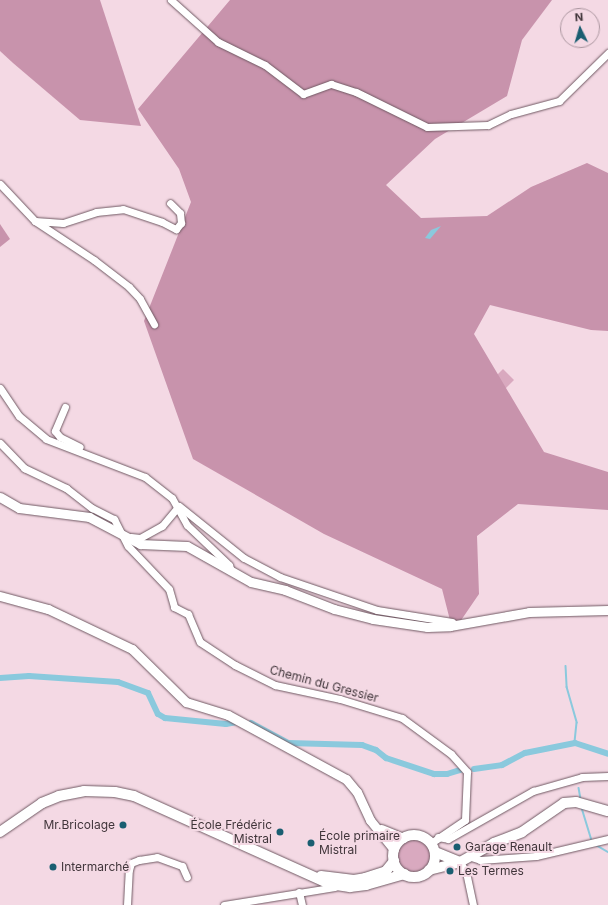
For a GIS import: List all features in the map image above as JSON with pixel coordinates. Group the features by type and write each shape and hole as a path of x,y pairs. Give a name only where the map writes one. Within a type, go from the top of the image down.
{"main road":[{"path":"0,497 19,508 89,517 140,544 187,546 207,555 232,573 251,582 285,590 354,615 427,627 464,623 529,612 608,610"},
{"path":"0,596 48,609 132,649 186,702 235,718 346,779 357,792 374,825 394,850"},
{"path":"0,832 42,802 58,796 84,791 115,792 134,796 304,872 326,886 404,874 419,876 429,870 460,862 494,843 530,828 564,802 576,802 608,811"},
{"path":"374,825 403,838 421,836 460,862"},
{"path":"403,838 394,850 394,861 404,874"},
{"path":"429,870 433,865 435,844"},
{"path":"304,872 352,883 380,875 394,861"}],"street":[{"path":"171,0 218,42 266,65 303,94 330,84 356,92 427,127 488,125 511,114 559,101 608,54"},
{"path":"0,184 35,221 94,260 129,287 140,299 154,324"},
{"path":"35,221 63,223 96,212 123,209 162,222 176,230 181,223 180,213 170,203"},
{"path":"0,388 19,416 46,439 145,477 178,506 244,558 280,577 377,610 433,621 464,623"},
{"path":"65,408 55,431 60,437 79,446 85,453"},
{"name":"Chemin du Gressier","path":"0,443 24,468 66,488 92,508 114,519 128,546 169,589 174,607 188,614 200,642 235,665 275,685 340,699 402,718 451,754 467,772 467,811 465,820 435,844"},
{"path":"123,535 140,538 157,529 178,506"},
{"path":"178,506 187,525 229,565 232,573"},
{"path":"435,844 448,839 533,791 582,777 608,776"},
{"path":"471,857 480,860 536,856 608,839"},
{"path":"127,905 131,864 157,856 182,866 186,877"},
{"path":"460,862 466,872 473,905"},
{"path":"228,904 326,886"},
{"path":"299,892 302,905"}],"shaded area":[{"path":"0,0 100,0 141,126 80,120 13,63 0,51"},
{"path":"230,0 552,0 522,40 507,96 435,139 386,185 421,218 487,216 531,187 587,163 608,173 608,331 591,330 490,305 474,334 544,452 608,472 608,510 518,504 477,536 479,594 453,632 442,589 324,534 193,459 144,321 191,202 179,169 138,109"},
{"path":"0,224 10,239 0,247"},
{"path":"503,369 514,380 493,401 482,390"},
{"path":"414,840 420,841 427,847 430,856 429,862 423,869 414,872 408,871 401,865 398,856 399,850 405,843"}],"water":[{"path":"441,226 430,239 425,238 431,230"}],"waterway":[{"path":"566,666 567,687 577,723 575,743"},
{"path":"0,678 29,676 118,682 148,693 158,714 165,718 226,724 237,722"},
{"path":"251,723 288,743 362,745 376,750 386,758 434,774 447,774 460,770"},
{"path":"474,769 502,765 525,753 575,743 608,754"},
{"path":"579,788 581,799"},
{"path":"582,808 592,841"},
{"path":"596,845 608,852"}],"place":[{"name":"Mr.Bricolage","path":"123,825"},
{"name":"École Frédéric Mistral","path":"280,832"},
{"name":"École primaire Mistral","path":"311,843"},
{"name":"Garage Renault","path":"457,847"},
{"name":"Intermarché","path":"53,867"},
{"name":"Les Termes","path":"450,871"}]}
